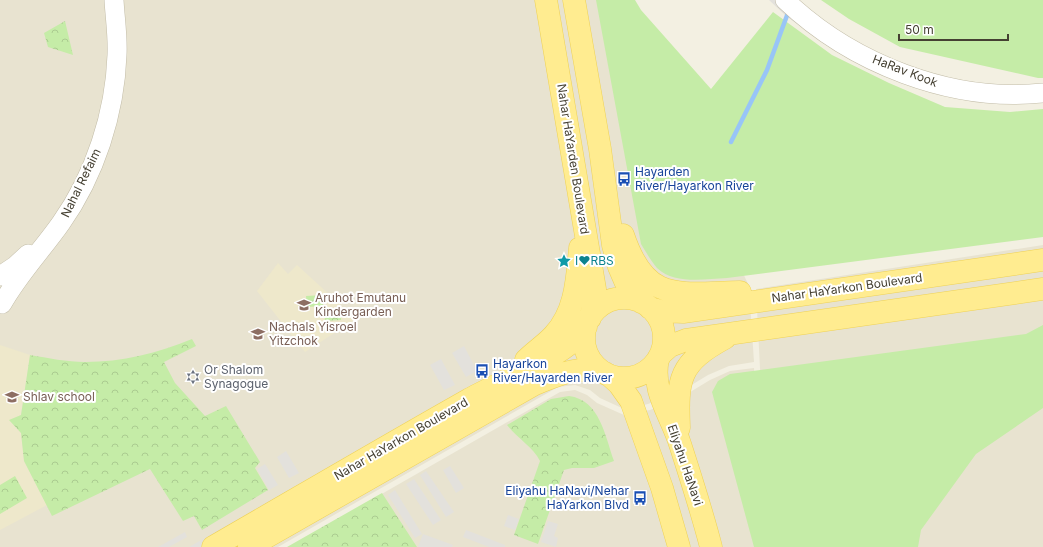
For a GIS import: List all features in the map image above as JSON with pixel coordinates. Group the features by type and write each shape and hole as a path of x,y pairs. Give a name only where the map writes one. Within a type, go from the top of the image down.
{"main road":[{"name":"Nahar HaYarden Boulevard","path":"546,0 595,289 594,305 588,323"},
{"path":"574,0 605,184 613,245 619,267 625,281 659,318 663,329 664,342 659,356"},
{"path":"605,184 629,253 645,278 658,288 678,293 827,290"},
{"path":"498,384 553,335 568,315 573,301 576,283 582,219"},
{"name":"Nahar HaYarkon Boulevard","path":"646,305 662,311 683,312 1043,260"},
{"path":"607,374 626,378 638,375 649,369 659,356 670,346 686,340 1043,289"},
{"path":"646,305 628,298 610,301 600,306 588,323 585,340 587,352 593,363 619,384 631,401 662,488 679,547"},
{"name":"Nahar HaYarkon Boulevard","path":"213,547 498,384 562,350 580,336 588,323"},
{"path":"680,442 677,401 684,374 692,362 711,346 743,331"},
{"name":"Eliyahu HaNavi","path":"659,356 656,370 658,391 663,406 680,442 711,547"},
{"name":"Nahar HaYarkon Boulevard","path":"249,547 535,384 557,375 583,369 607,374"}],"street":[{"name":"Nahal Refaim","path":"1,307 28,265 61,223 76,198 99,148 110,110 117,55 114,0"},
{"name":"HaRav Kook","path":"785,0 818,27 845,45 890,68 937,84 984,93 1043,93"},
{"name":"Nahal Refaim","path":"0,276 15,266 61,223"}],"shaded area":[{"path":"0,0 609,0 682,143 749,286 754,362 729,366 708,375 680,392 648,404 624,409 600,398 590,390 575,385 558,387 278,547 0,547"},
{"path":"769,0 775,0 789,13 832,44 829,47 786,16"},
{"path":"1043,245 1043,547 802,547 763,428 756,289"},
{"name":"Aruhot Emutanu Kindergarden","path":"278,263 288,274 297,265 356,319 305,352 257,291"},
{"path":"0,345 30,355 21,415 10,420 21,433 24,461 47,505 0,530"},
{"path":"464,346 477,371 466,377 452,353"},
{"path":"441,359 455,385 444,390 430,365"},
{"path":"754,368 758,430 795,547 289,547 560,392 575,390 587,395 597,403 624,415 650,410 682,397 710,380 730,371"},
{"path":"286,451 299,473 289,478 277,457"},
{"path":"265,464 278,485 269,490 257,469"},
{"path":"450,466 464,488 456,493 443,470"},
{"path":"426,471 454,512 446,517 420,475"},
{"path":"414,479 441,520 433,525 406,484"},
{"path":"395,490 422,534 415,538 388,495"},
{"path":"280,495 283,499 200,547 189,547"},
{"path":"508,515 519,519 515,530 504,526"},
{"path":"548,521 558,524 554,536 558,538 556,547 541,542"},
{"path":"466,530 505,545 505,547 489,547 463,537"},
{"path":"185,532 187,537 169,547 158,547"},
{"path":"423,534 453,545 452,547 418,547"}],"green space":[{"path":"596,0 635,0 641,10 711,89 773,12 832,55 889,83 945,107 1010,112 1043,109 1043,237 727,278 690,280 672,277 664,273 657,268 641,244"},
{"path":"821,0 1043,0 1043,78 900,47 849,19"},
{"path":"65,21 73,55 48,47 44,33"},
{"path":"323,295 323,306 307,307 306,296"},
{"path":"341,308 341,320 325,321 324,309"},
{"path":"1043,325 1043,408 976,454 921,530 918,547 754,547 712,392 718,381 730,374 1026,334"},
{"path":"192,339 196,346 164,362 175,383 205,416 226,406 260,462 255,468 268,490 202,530 194,516 183,521 150,469 52,516 24,461 21,433 9,420 21,415 30,355 58,360 99,362 140,356"},
{"path":"569,396 588,404 594,412 600,421 614,461 594,468 572,468 564,470 538,544 514,535 540,461 533,451 507,425 551,399"},
{"path":"15,476 27,498 0,514 0,485"},
{"path":"382,493 417,547 287,547"}],"waterway":[{"path":"731,142 767,70 789,10"}],"place":[{"name":"Hayarden River/Hayarkon River","path":"624,179"},
{"name":"I❤RBS","path":"564,261"},
{"name":"Aruhot Emutanu Kindergarden","path":"304,305"},
{"name":"Nachals Yisroel Yitzchok","path":"258,334"},
{"name":"Hayarkon River/Hayarden River","path":"482,371"},
{"name":"Or Shalom Synagogue","path":"193,377"},
{"name":"Shlav school","path":"12,397"},
{"name":"Eliyahu HaNavi/Nehar HaYarkon Blvd","path":"640,498"}]}
